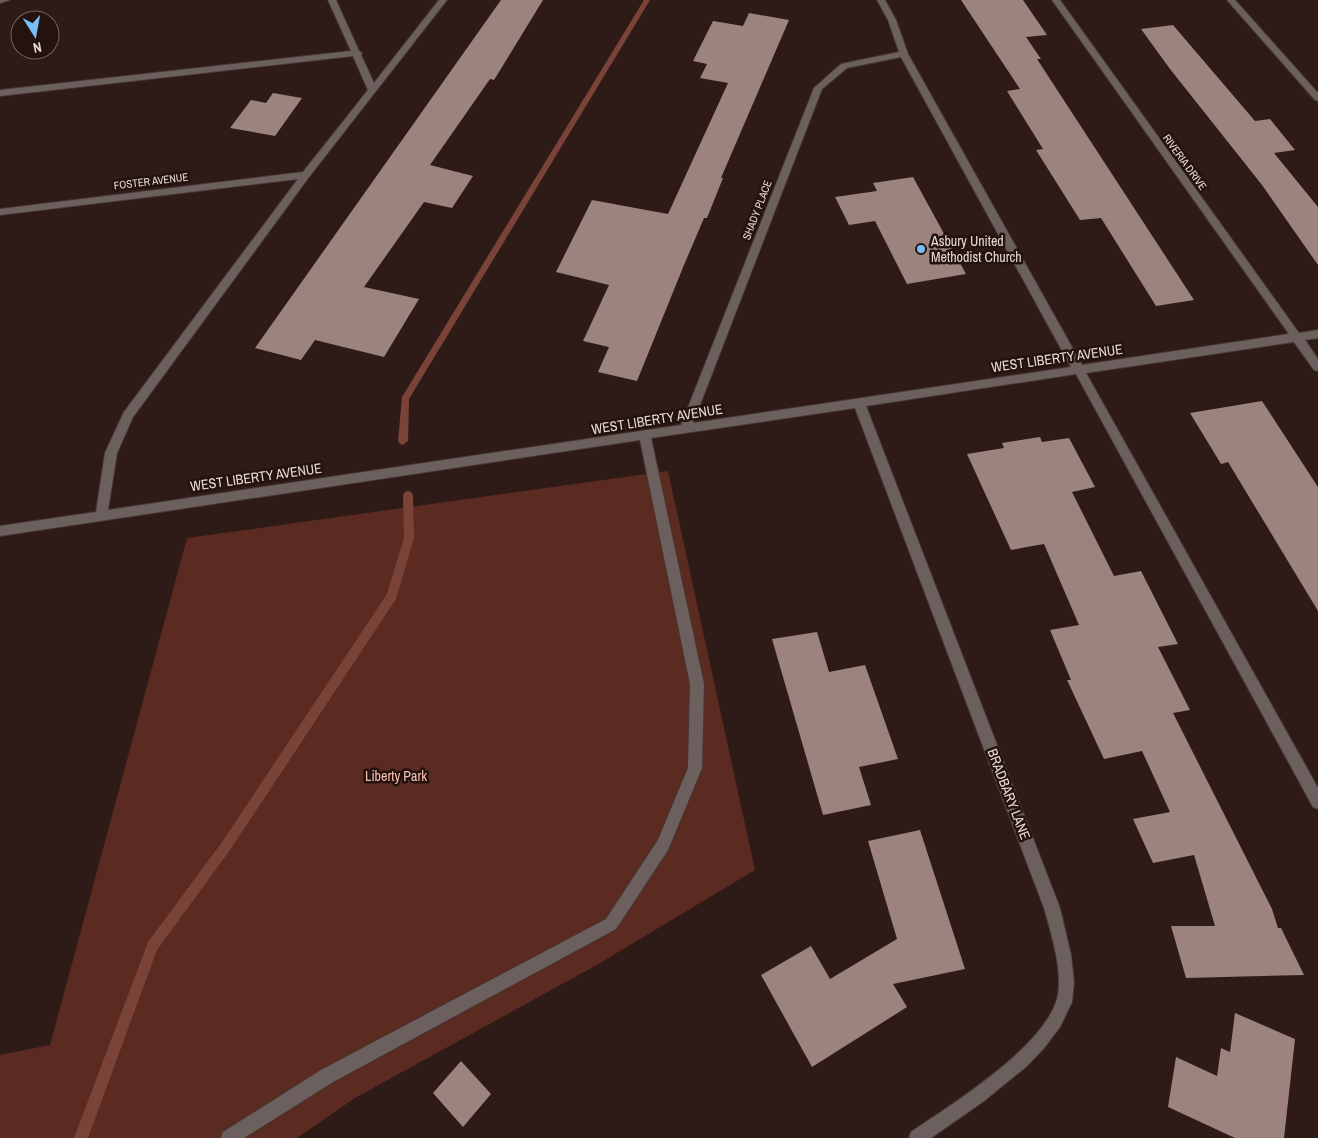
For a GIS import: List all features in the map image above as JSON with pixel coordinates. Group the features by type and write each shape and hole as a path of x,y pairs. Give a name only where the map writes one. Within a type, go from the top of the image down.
{"street":[{"path":"0,1 6,0"},
{"path":"332,0 358,53 373,92"},
{"path":"101,515 111,453 128,415 306,175 373,92 443,0"},
{"path":"882,0 892,20 904,54 1318,802"},
{"name":"RIVERIA DRIVE","path":"1056,0 1296,337"},
{"path":"1232,0 1318,98"},
{"path":"0,93 358,53"},
{"name":"SHADY PLACE","path":"685,430 818,88 844,66 904,54"},
{"name":"FOSTER AVENUE","path":"0,212 306,175"},
{"name":"WEST LIBERTY AVENUE","path":"0,531 1318,334"},
{"path":"1296,337 1318,368"},
{"name":"BRADBARY LANE","path":"859,402 1052,908 1065,964 1065,1001 1044,1038 1004,1074 917,1138"},
{"path":"229,1138 327,1076 611,924 663,845 695,768 697,684 644,436"}],"green space":[{"name":"Liberty Park","path":"668,471 755,870 595,966 355,1098 297,1138 0,1138 0,1055 50,1045 187,538"}],"building":[{"path":"501,0 543,0 494,80 490,79 430,165 473,176 452,208 424,202 364,287 419,299 384,357 315,340 301,360 255,348"},
{"path":"961,0 1023,0 1047,35 1026,37 1041,59 1037,59 1194,300 1156,306 1101,218 1080,220 1036,150 1043,149 1007,91 1020,89"},
{"path":"749,13 789,20 721,178 723,178 707,218 704,218 637,381 598,372 609,347 583,341 609,285 556,272 592,200 668,214 728,83 700,78 707,64 693,61 713,21 743,26"},
{"path":"1173,25 1255,121 1270,119 1295,150 1274,153 1318,207 1318,265 1262,185 1170,69 1141,29"},
{"path":"273,93 302,98 275,136 230,128 251,100 266,103"},
{"name":"Asbury United Methodist Church","path":"913,177 966,274 907,284 875,221 849,225 835,197 877,191 873,183"},
{"path":"1262,401 1318,487 1318,611 1228,462 1221,464 1190,413"},
{"path":"1040,437 1042,442 1069,438 1095,487 1072,492 1114,576 1141,571 1178,644 1158,647 1190,710 1173,713 1272,909 1278,928 1281,928 1304,975 1186,978 1171,926 1215,926 1194,855 1153,863 1133,819 1170,812 1142,751 1104,759 1067,680 1071,680 1050,630 1079,625 1044,544 1011,550 967,454 1004,448 1002,443"},
{"path":"817,632 829,672 865,665 898,759 859,767 871,805 823,815 772,639"},
{"path":"920,830 965,969 893,984 907,1007 812,1067 761,975 811,946 830,979 897,939 868,841"},
{"path":"1235,1013 1295,1039 1284,1138 1235,1138 1168,1107 1176,1057 1217,1076 1221,1048 1230,1052"},
{"path":"461,1061 491,1094 463,1127 433,1093"}],"waterway":[{"path":"403,441 405,399 647,0"},
{"path":"81,1138 152,946 226,846 392,596 409,538 408,495"}],"place":[{"name":"Asbury United Methodist Church","path":"921,249"}]}
